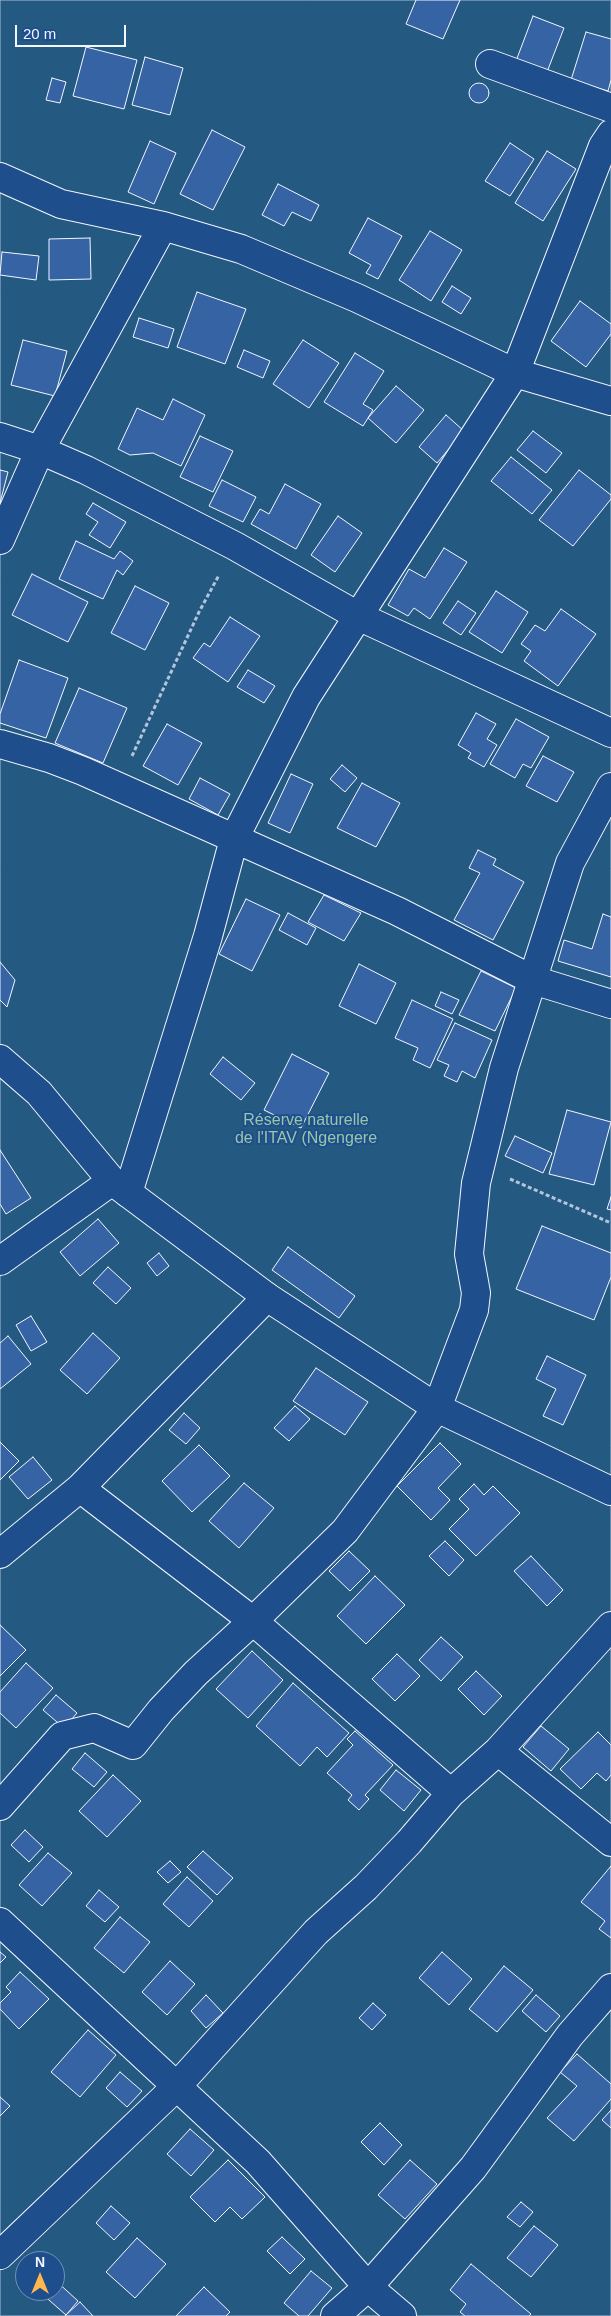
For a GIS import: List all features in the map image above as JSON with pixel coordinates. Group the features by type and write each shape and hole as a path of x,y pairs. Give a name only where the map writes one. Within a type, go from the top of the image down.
{"street":[{"path":"490,64 611,108"},
{"path":"0,1261 120,1187 208,936 234,839 306,697 515,373 603,146 611,134"},
{"path":"0,177 61,204 163,226 241,249 357,298 515,373 611,401"},
{"path":"0,540 40,450 163,226"},
{"path":"0,437 40,450 86,470 234,546 358,616 611,732"},
{"path":"0,744 49,758 117,786 398,911 533,980 611,1004"},
{"path":"0,1806 62,1736 94,1728 133,1745 161,1710 196,1673 253,1621 345,1531 436,1408 474,1310 476,1293 469,1254 476,1184 504,1068 570,863 611,787"},
{"path":"0,1059 39,1093 120,1187 267,1297 436,1408 611,1490"},
{"path":"0,1554 80,1488 267,1297"},
{"path":"80,1488 253,1621 451,1794"},
{"path":"0,2255 178,2086 316,1932 366,1887 451,1794 498,1751 611,1626"},
{"path":"498,1751 611,1842"},
{"path":"0,1922 258,2162 368,2287 402,2316"},
{"path":"335,2316 368,2287 473,2168 570,2035 611,1988"}],"path":[{"path":"117,786 198,612 234,546"},
{"path":"480,1166 611,1223"}],"green space":[{"name":"Réserve naturelle de l'ITAV (Ngengere","path":"0,0 611,0 611,2316 0,2316"}],"building":[{"path":"416,0 460,0 443,39 406,24"},
{"path":"533,16 564,28 547,72 516,61"},
{"path":"586,32 611,39 611,80 608,91 571,80"},
{"path":"86,47 137,60 124,109 73,96"},
{"path":"145,57 183,68 170,115 132,105"},
{"path":"52,78 66,82 60,103 46,100"},
{"path":"479,83 486,86 489,93 486,100 479,103 472,100 469,93 472,86"},
{"path":"212,130 245,147 213,210 180,194"},
{"path":"150,141 176,153 154,204 128,192"},
{"path":"510,143 534,159 510,196 485,181"},
{"path":"547,151 576,169 543,221 515,203"},
{"path":"278,184 319,205 311,221 292,212 284,226 262,215"},
{"path":"368,218 402,236 378,279 366,273 371,265 349,253"},
{"path":"430,231 462,250 431,301 399,280"},
{"path":"90,238 91,279 49,280 49,239"},
{"path":"2,252 39,256 36,280 0,275"},
{"path":"452,286 471,298 461,314 442,302"},
{"path":"197,292 246,309 225,364 177,347"},
{"path":"580,301 611,324 611,334 586,367 551,341"},
{"path":"139,318 174,329 168,348 133,337"},
{"path":"23,340 67,351 55,396 11,385"},
{"path":"303,340 339,363 309,408 273,384"},
{"path":"244,350 270,361 263,378 237,367"},
{"path":"355,353 384,371 363,404 373,410 363,426 324,402"},
{"path":"396,386 424,410 396,443 368,418"},
{"path":"173,399 205,415 181,466 153,453 130,455 118,449 137,408 163,420"},
{"path":"446,415 464,431 437,463 419,447"},
{"path":"533,431 562,453 546,473 517,450"},
{"path":"200,436 233,451 213,492 180,477"},
{"path":"511,457 552,490 532,514 491,481"},
{"path":"0,470 8,472 0,503"},
{"path":"579,470 611,495 611,499 573,546 539,520"},
{"path":"222,480 256,497 243,522 209,506"},
{"path":"285,484 321,504 296,549 251,524 260,509 269,514"},
{"path":"93,503 126,522 110,548 89,535 98,522 86,514"},
{"path":"338,516 362,533 335,572 311,555"},
{"path":"76,541 114,559 120,551 133,561 123,575 117,570 103,599 59,579"},
{"path":"444,548 467,562 430,619 414,608 408,616 388,605 409,569 425,578"},
{"path":"32,574 88,602 68,642 12,615"},
{"path":"135,586 169,603 145,650 111,633"},
{"path":"496,591 528,612 502,653 469,632"},
{"path":"458,601 476,613 461,635 443,623"},
{"path":"561,609 596,634 558,686 524,661 531,651 521,644 535,625 545,631"},
{"path":"230,617 260,636 228,682 193,658 204,643 210,647"},
{"path":"19,660 68,678 46,738 0,723 0,714"},
{"path":"248,670 275,686 264,703 237,687"},
{"path":"79,688 127,708 103,763 55,743"},
{"path":"476,713 496,724 487,739 497,745 484,767 468,758 471,753 458,745"},
{"path":"516,719 549,737 531,768 523,764 515,778 490,764"},
{"path":"167,724 202,743 178,785 143,766"},
{"path":"543,756 574,772 557,802 526,786"},
{"path":"342,765 357,778 345,792 330,779"},
{"path":"291,774 313,784 290,833 268,823"},
{"path":"200,778 230,794 218,815 189,799"},
{"path":"362,783 400,803 376,847 337,828"},
{"path":"478,850 496,859 493,865 524,882 493,940 454,920 480,873 469,868"},
{"path":"324,895 361,913 344,941 308,922"},
{"path":"246,899 280,915 252,971 219,954"},
{"path":"288,913 316,928 307,945 279,930"},
{"path":"603,914 611,917 611,977 558,961 564,940 592,949"},
{"path":"0,962 15,980 7,1007 0,1000"},
{"path":"359,964 396,983 376,1024 339,1006"},
{"path":"481,971 516,988 495,1031 459,1015"},
{"path":"441,992 459,1000 452,1014 435,1006"},
{"path":"412,1000 453,1019 430,1068 413,1060 418,1048 395,1038"},
{"path":"455,1023 492,1040 475,1078 462,1071 457,1082 444,1076 449,1065 437,1060"},
{"path":"292,1054 329,1073 301,1128 264,1110"},
{"path":"223,1057 255,1083 241,1100 210,1074"},
{"path":"567,1110 611,1122 594,1185 549,1174"},
{"path":"515,1136 552,1153 543,1173 505,1156"},
{"path":"0,1150 31,1198 6,1214 0,1204"},
{"path":"611,1197 611,1210 607,1209"},
{"path":"98,1219 119,1243 80,1276 60,1252"},
{"path":"542,1226 611,1253 611,1277 594,1320 516,1289"},
{"path":"288,1247 355,1296 339,1318 272,1270"},
{"path":"159,1253 169,1266 157,1276 147,1263"},
{"path":"108,1267 131,1288 116,1304 93,1283"},
{"path":"31,1316 47,1342 31,1351 16,1325"},
{"path":"93,1333 120,1358 87,1394 60,1370"},
{"path":"8,1336 31,1364 0,1389 0,1343"},
{"path":"547,1356 586,1375 563,1425 543,1416 556,1389 536,1379"},
{"path":"316,1368 368,1402 345,1435 293,1401"},
{"path":"295,1406 310,1419 289,1441 274,1428"},
{"path":"184,1413 200,1428 186,1444 169,1430"},
{"path":"0,1442 19,1461 0,1480"},
{"path":"440,1443 461,1464 438,1488 450,1500 431,1520 397,1486"},
{"path":"199,1445 230,1476 192,1512 162,1481"},
{"path":"33,1457 52,1480 28,1499 9,1477"},
{"path":"244,1483 274,1508 239,1548 209,1521"},
{"path":"474,1484 484,1495 493,1486 520,1513 476,1556 449,1529 469,1509 459,1499"},
{"path":"445,1541 464,1560 449,1576 429,1556"},
{"path":"349,1551 370,1571 350,1591 329,1571"},
{"path":"531,1556 563,1590 547,1606 514,1571"},
{"path":"375,1576 405,1605 366,1644 337,1616"},
{"path":"0,1625 26,1650 0,1676"},
{"path":"441,1637 463,1657 441,1681 419,1660"},
{"path":"252,1651 283,1680 248,1718 216,1689"},
{"path":"397,1654 420,1676 395,1701 372,1679"},
{"path":"26,1663 53,1688 16,1728 0,1713 0,1692"},
{"path":"476,1671 502,1696 484,1715 458,1689"},
{"path":"293,1683 349,1733 327,1757 317,1747 300,1766 256,1726"},
{"path":"56,1695 77,1713 64,1728 43,1710"},
{"path":"541,1726 569,1749 551,1771 523,1747"},
{"path":"355,1731 393,1765 365,1795 369,1799 359,1810 348,1800 352,1795 327,1773 353,1745 347,1739"},
{"path":"598,1732 611,1745 611,1775 606,1781 597,1773 581,1789 560,1769"},
{"path":"85,1753 107,1772 94,1787 72,1769"},
{"path":"396,1770 421,1790 404,1811 380,1790"},
{"path":"113,1775 141,1801 107,1837 79,1811"},
{"path":"25,1830 43,1847 29,1862 11,1845"},
{"path":"203,1851 233,1878 217,1895 187,1867"},
{"path":"48,1853 72,1873 42,1906 19,1885"},
{"path":"170,1861 181,1872 168,1883 157,1872"},
{"path":"611,1866 611,1938 599,1929 605,1921 581,1902"},
{"path":"187,1877 213,1901 189,1927 163,1904"},
{"path":"99,1890 119,1907 105,1922 86,1906"},
{"path":"120,1917 150,1942 124,1973 94,1948"},
{"path":"0,1952 6,1957 0,1963"},
{"path":"442,1952 472,1979 449,2005 419,1978"},
{"path":"170,1961 195,1984 167,2015 142,1992"},
{"path":"504,1966 533,1990 497,2032 469,2009"},
{"path":"20,1972 49,1999 19,2029 0,2009 0,2003 11,1992 6,1987"},
{"path":"206,1995 223,2013 206,2028 191,2011"},
{"path":"536,1995 560,2016 546,2032 522,2011"},
{"path":"373,2003 386,2015 372,2030 359,2018"},
{"path":"88,2030 116,2055 80,2097 51,2072"},
{"path":"577,2054 611,2084 611,2099 574,2141 547,2118 577,2086 560,2072"},
{"path":"120,2072 142,2091 127,2107 106,2088"},
{"path":"0,2097 10,2106 0,2116"},
{"path":"611,2110 611,2128 602,2120"},
{"path":"380,2123 402,2145 384,2165 361,2142"},
{"path":"190,2129 214,2150 191,2176 167,2154"},
{"path":"228,2160 265,2197 242,2219 230,2207 215,2222 190,2197"},
{"path":"410,2160 437,2184 405,2219 378,2195"},
{"path":"521,2202 533,2212 520,2227 507,2217"},
{"path":"111,2206 130,2223 114,2240 96,2223"},
{"path":"534,2226 558,2245 531,2277 507,2258"},
{"path":"282,2237 305,2259 290,2274 267,2251"},
{"path":"137,2238 166,2264 135,2298 106,2272"},
{"path":"471,2264 531,2314 529,2316 465,2316 460,2312 466,2304 450,2290"},
{"path":"311,2271 332,2288 308,2316 299,2316 284,2303"},
{"path":"204,2287 230,2312 226,2316 176,2316"},
{"path":"65,2289 78,2301 66,2315 50,2301 65,2301"},
{"path":"80,2302 93,2316 65,2316 66,2315"}]}
